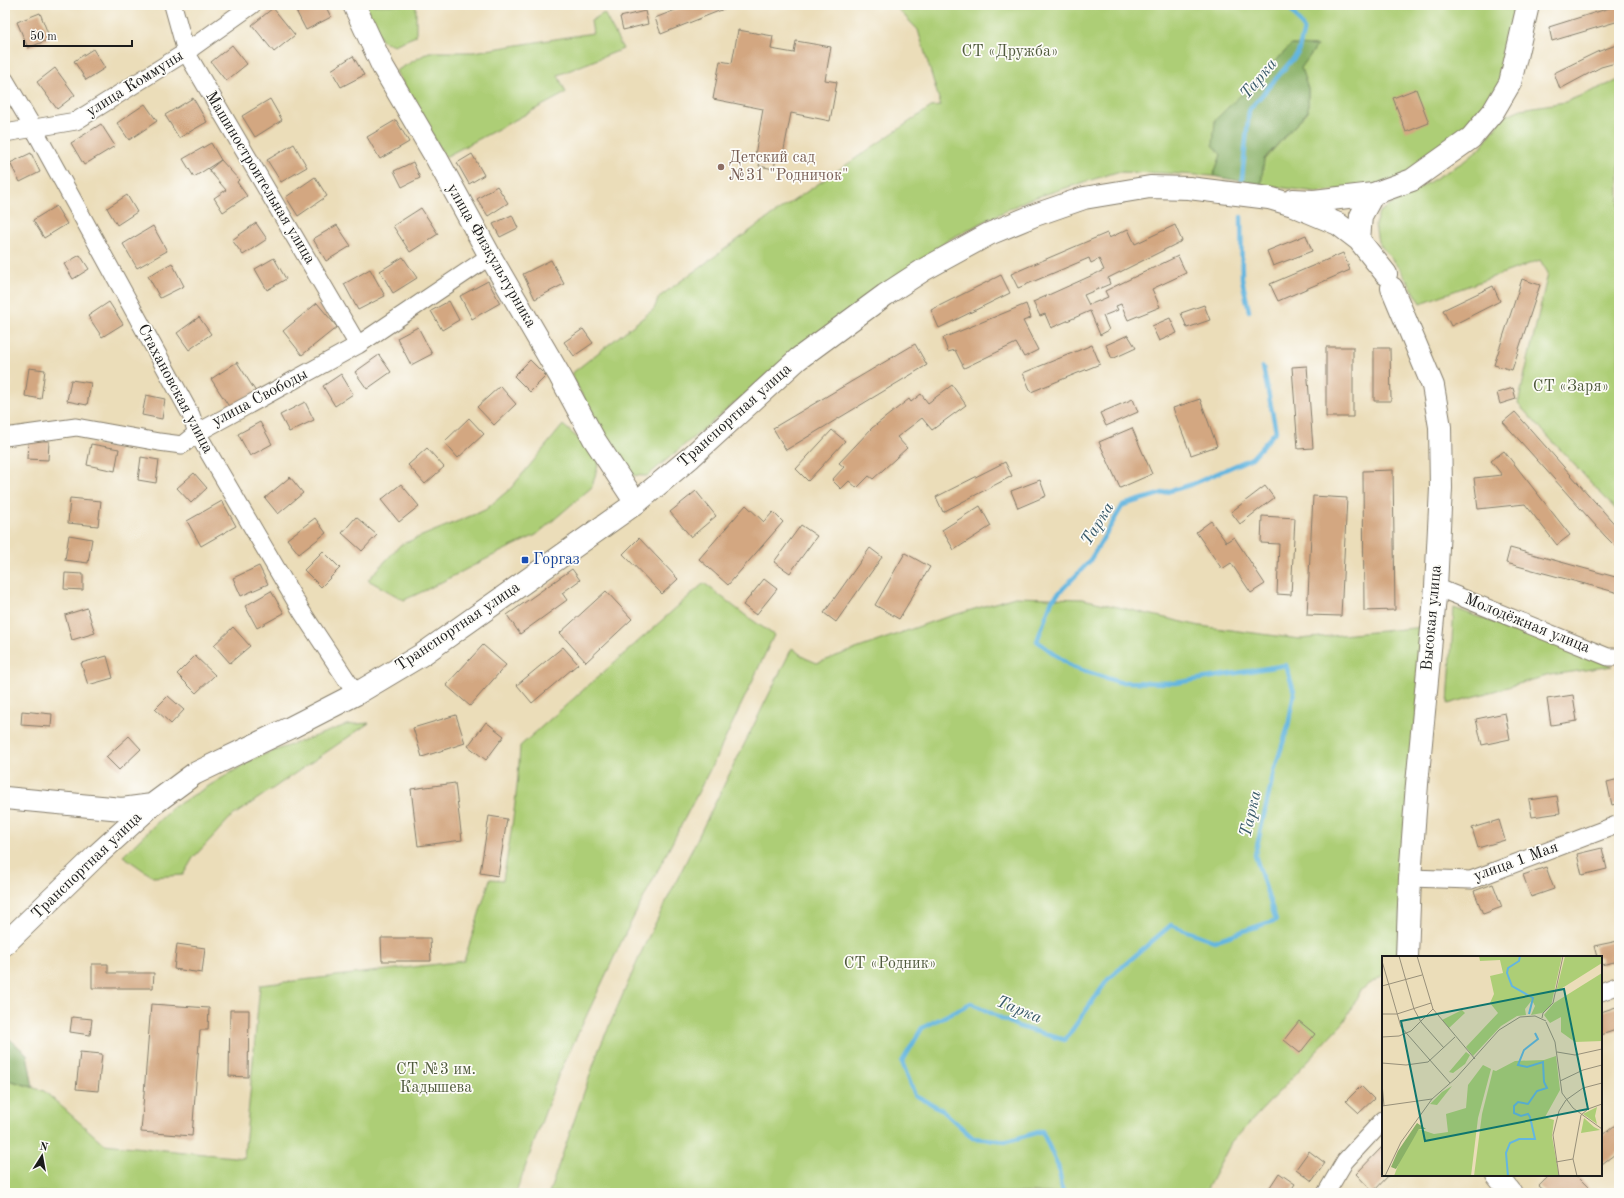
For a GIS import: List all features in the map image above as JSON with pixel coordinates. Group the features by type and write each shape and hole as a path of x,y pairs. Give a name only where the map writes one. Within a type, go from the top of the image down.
{"street":[{"name":"Машиностроительная улица","path":"172,5 186,52 358,345"},
{"name":"улица Коммуны","path":"5,133 14,130 34,129 76,121 186,52 252,5"},
{"name":"улица Физкультурника","path":"354,5 383,67 437,159 490,256 560,376 594,439 636,503"},
{"path":"1269,198 1314,201 1373,194 1412,180 1471,138 1493,112 1510,83 1528,5"},
{"name":"Стахановская улица","path":"5,80 34,129 191,415 196,433 302,612 356,694"},
{"name":"Транспортная улица","path":"5,944 152,804 194,774 290,728 356,694 423,654 636,503 691,457 798,359 891,290 988,234 1035,215 1084,198 1150,187 1189,188 1269,198 1293,205 1338,224 1359,240"},
{"path":"1359,240 1361,216 1373,194"},
{"name":"Высокая улица","path":"1359,240 1389,281 1433,386 1440,427 1441,488 1436,587 1417,784 1410,878 1408,956"},
{"name":"улица Свободы","path":"5,436 76,427 182,445 196,433 358,345 490,256"},
{"name":"Молодёжная улица","path":"1436,587 1608,657 1619,657"},
{"name":"Транспортная улица","path":"5,798 122,809 152,804"},
{"name":"улица 1 Мая","path":"1410,878 1471,880 1619,824"},
{"path":"1602,992 1619,985"},
{"path":"1326,1193 1345,1161 1382,1121"},
{"path":"1498,1176 1511,1193"}],"green space":[{"path":"365,5 416,5 416,36 394,45 382,41"},
{"name":"СТ «Дружба»","path":"894,5 1523,5 1504,81 1466,135 1401,177 1367,187 1317,192 1261,185 1264,160 1308,111 1308,89 1301,68 1317,46 1291,45 1277,60 1221,155 1213,176 1117,172 1027,200 950,239 807,343 647,476 626,475 611,451 571,374 654,309 659,297 755,227 931,107 941,106 918,30"},
{"path":"604,13 623,49 558,75 566,93 445,157 396,71 429,52 474,52 593,33 591,21"},
{"path":"1291,45 1317,46 1301,68 1308,89 1308,111 1264,159 1261,185 1213,176 1221,155 1213,145 1215,120"},
{"name":"СТ «Заря»","path":"1619,80 1619,513 1518,404 1548,273 1540,260 1421,303 1401,271 1378,242 1375,225 1379,212 1463,162 1481,147 1503,117 1521,109 1565,102"},
{"path":"563,425 600,458 592,487 536,535 404,600 368,580 400,545 485,510 511,488"},
{"name":"СТ №3 им. Кадышева","path":"704,583 745,615 774,635 718,754 626,932 558,1076 516,1193 5,1193 5,1079 44,1091 104,1144 244,1158 260,985 464,961 490,879 503,880 514,813 520,746"},
{"name":"СТ «Родник»","path":"1015,597 1083,599 1200,626 1300,639 1424,627 1397,956 1382,956 1382,976 1361,990 1344,1022 1231,1143 1205,1193 549,1193 599,1049 645,944 792,648 805,658 817,663 934,621"},
{"path":"1454,608 1613,666 1550,675 1448,704"},
{"path":"369,723 231,817 193,858 183,875 153,877 123,856 172,808 257,757 346,725"},
{"path":"5,1035 27,1054 33,1087 5,1079"}],"building":[{"path":"293,5 325,5 331,17 306,30"},
{"path":"688,5 734,5 661,34 655,18"},
{"path":"1619,5 1619,21 1552,41 1549,27"},
{"path":"273,8 295,35 274,52 252,25"},
{"path":"645,11 648,24 623,30 620,17"},
{"path":"40,13 50,39 28,48 17,22"},
{"path":"738,30 773,36 771,49 794,53 796,41 831,47 825,80 837,82 830,121 791,113 782,160 776,158 774,169 759,166 761,156 755,155 763,109 713,99 720,61 732,63"},
{"path":"1619,44 1619,62 1601,67 1560,89 1554,73 1597,52"},
{"path":"232,45 247,64 226,81 211,62"},
{"path":"93,49 105,68 86,80 74,61"},
{"path":"353,56 364,75 341,87 331,70"},
{"path":"55,68 75,95 57,109 37,82"},
{"path":"1416,89 1429,123 1406,132 1393,98"},
{"path":"193,98 207,122 179,138 165,115"},
{"path":"270,99 282,120 255,137 242,116"},
{"path":"145,104 157,121 129,140 117,123"},
{"path":"396,120 409,142 380,159 367,137"},
{"path":"101,124 115,146 84,165 71,143"},
{"path":"211,143 221,160 194,177 183,159"},
{"path":"294,144 307,167 281,182 267,160"},
{"path":"31,153 40,172 20,182 10,163"},
{"path":"472,154 484,175 469,184 457,163"},
{"path":"221,160 239,180 237,182 247,196 223,212 214,198 226,190 209,170"},
{"path":"413,162 420,178 402,187 394,171"},
{"path":"315,177 327,196 298,216 286,197"},
{"path":"497,186 508,203 488,216 477,199"},
{"path":"127,195 137,212 117,225 107,208"},
{"path":"56,206 67,224 44,238 33,220"},
{"path":"421,208 438,234 410,252 393,226"},
{"path":"512,215 518,228 500,237 493,224"},
{"path":"256,223 267,239 243,255 232,240"},
{"path":"337,225 351,246 326,261 313,239"},
{"path":"1175,225 1182,241 1108,278 1110,284 1084,295 1089,305 1108,297 1105,291 1178,256 1186,273 1152,289 1160,307 1128,320 1121,304 1116,306 1118,310 1103,316 1109,330 1100,335 1090,311 1051,328 1045,314 1040,316 1033,302 1104,270 1099,259 1091,263 1089,258 1018,288 1011,274 1107,233 1109,238 1128,229 1135,244"},
{"path":"153,226 167,251 137,268 123,244"},
{"path":"1306,235 1312,251 1273,266 1267,251"},
{"path":"1343,253 1350,270 1278,301 1270,284"},
{"path":"80,255 89,269 73,279 64,264"},
{"path":"403,257 417,278 393,293 380,271"},
{"path":"274,258 286,279 267,290 255,269"},
{"path":"551,260 564,284 535,299 523,274"},
{"path":"172,263 184,286 160,298 148,276"},
{"path":"370,269 385,296 358,310 344,284"},
{"path":"1001,275 1010,293 939,328 931,310"},
{"path":"1522,279 1540,285 1512,370 1494,365"},
{"path":"488,281 500,303 472,319 460,296"},
{"path":"1493,286 1500,301 1451,326 1443,310"},
{"path":"449,301 459,320 442,330 431,311"},
{"path":"109,302 123,324 102,337 88,316"},
{"path":"317,303 337,327 302,355 283,331"},
{"path":"1026,304 1031,318 1023,321 1038,350 1024,357 1016,343 964,368 955,350 948,352 943,338"},
{"path":"1204,305 1210,320 1187,328 1181,313"},
{"path":"199,317 211,334 189,350 177,333"},
{"path":"1170,318 1177,333 1159,341 1152,326"},
{"path":"418,327 432,354 411,365 397,338"},
{"path":"583,329 593,343 574,356 564,342"},
{"path":"1128,335 1136,348 1112,359 1106,345"},
{"path":"915,344 927,365 786,450 773,428"},
{"path":"1092,345 1100,364 1031,392 1023,373"},
{"path":"1326,347 1353,347 1353,417 1326,417"},
{"path":"1374,348 1390,348 1391,401 1374,401"},
{"path":"379,355 391,372 367,389 355,372"},
{"path":"530,360 546,376 530,392 514,376"},
{"path":"237,362 256,392 230,408 211,379"},
{"path":"1307,366 1313,448 1298,449 1292,367"},
{"path":"29,368 45,370 41,399 25,396"},
{"path":"341,374 353,394 335,406 323,386"},
{"path":"71,380 91,383 87,405 67,401"},
{"path":"952,385 966,405 932,430 922,418 897,437 907,448 873,479 869,476 857,488 849,481 841,489 832,480 844,467 839,463 872,428 909,399 911,402 921,394 928,403"},
{"path":"500,386 516,404 494,425 477,407"},
{"path":"1513,388 1516,399 1500,404 1497,393"},
{"path":"146,395 165,399 162,419 142,415"},
{"path":"1133,399 1138,412 1106,426 1100,413"},
{"path":"1200,399 1217,446 1191,455 1173,408"},
{"path":"305,402 314,420 289,432 280,415"},
{"path":"1515,412 1619,529 1619,550 1503,422"},
{"path":"469,418 484,434 458,458 444,442"},
{"path":"260,422 272,444 250,456 238,434"},
{"path":"1132,428 1152,474 1120,488 1099,442"},
{"path":"832,430 845,441 808,481 796,469"},
{"path":"28,440 49,441 48,460 27,459"},
{"path":"91,444 119,449 115,471 87,465"},
{"path":"427,448 444,467 425,484 408,465"},
{"path":"1504,451 1570,535 1557,545 1525,504 1478,509 1474,478 1502,475 1491,461"},
{"path":"141,457 159,460 156,483 138,480"},
{"path":"1005,462 1012,476 943,512 936,497"},
{"path":"1393,470 1395,610 1364,611 1363,471"},
{"path":"194,473 207,488 191,503 177,488"},
{"path":"290,477 303,493 278,514 265,498"},
{"path":"1040,480 1046,496 1018,508 1011,491"},
{"path":"401,484 419,506 399,522 381,500"},
{"path":"1265,486 1274,498 1240,524 1231,512"},
{"path":"696,491 716,516 691,537 670,512"},
{"path":"1313,496 1347,498 1341,616 1307,615"},
{"path":"70,498 101,501 98,526 68,523"},
{"path":"222,501 236,526 201,546 187,521"},
{"path":"746,505 764,522 773,512 783,522 728,585 699,559"},
{"path":"980,506 991,526 954,550 942,530"},
{"path":"1262,516 1295,518 1291,595 1277,594 1279,544 1261,543"},
{"path":"356,517 377,535 362,551 342,533"},
{"path":"315,518 326,533 299,554 287,539"},
{"path":"1211,521 1226,542 1234,537 1265,584 1251,593 1231,563 1222,569 1196,532"},
{"path":"801,525 817,536 790,573 774,562"},
{"path":"69,535 92,539 88,563 65,560"},
{"path":"639,538 678,579 662,594 623,554"},
{"path":"870,548 882,557 836,622 824,613"},
{"path":"1510,548 1619,578 1619,593 1506,563"},
{"path":"323,551 340,568 321,587 304,570"},
{"path":"905,553 930,567 899,619 875,605"},
{"path":"259,566 268,584 241,596 233,578"},
{"path":"572,569 580,580 562,593 567,600 520,634 507,615"},
{"path":"65,573 83,574 83,590 64,589"},
{"path":"764,579 777,589 756,615 743,605"},
{"path":"271,591 284,613 257,628 245,606"},
{"path":"606,591 632,619 586,662 560,633"},
{"path":"87,608 95,633 72,640 65,615"},
{"path":"233,627 250,646 230,663 214,645"},
{"path":"483,645 506,665 470,706 446,685"},
{"path":"563,647 578,664 532,703 517,685"},
{"path":"107,656 113,678 88,685 81,663"},
{"path":"195,656 215,675 196,693 177,674"},
{"path":"1573,695 1577,721 1551,725 1547,699"},
{"path":"168,696 184,710 171,724 155,709"},
{"path":"22,711 52,714 51,727 21,725"},
{"path":"1505,713 1510,739 1482,745 1476,719"},
{"path":"456,715 465,743 422,757 413,728"},
{"path":"486,722 504,736 486,760 468,746"},
{"path":"129,736 141,749 119,770 106,757"},
{"path":"1619,779 1619,803 1612,805 1607,782"},
{"path":"455,783 462,840 418,846 411,789"},
{"path":"1557,796 1560,813 1532,817 1529,800"},
{"path":"489,816 507,819 498,876 480,873"},
{"path":"1499,820 1505,840 1478,848 1472,828"},
{"path":"1602,848 1607,869 1582,875 1577,854"},
{"path":"1546,867 1554,889 1531,897 1523,875"},
{"path":"1493,884 1502,907 1483,914 1474,891"},
{"path":"381,938 430,938 431,961 382,961"},
{"path":"1618,941 1619,961 1602,965 1602,956 1597,956 1594,946"},
{"path":"177,944 205,948 202,973 174,969"},
{"path":"92,964 108,964 108,973 154,973 153,988 92,988"},
{"path":"151,1004 209,1008 208,1030 200,1030 192,1136 141,1132"},
{"path":"1619,1006 1619,1029 1602,1035 1602,1012"},
{"path":"230,1010 249,1010 248,1077 229,1076"},
{"path":"72,1017 92,1019 90,1035 70,1032"},
{"path":"1299,1021 1315,1034 1300,1053 1284,1040"},
{"path":"80,1052 102,1054 98,1091 76,1089"},
{"path":"1361,1086 1374,1099 1359,1113 1346,1101"},
{"path":"1615,1125 1619,1130 1619,1151 1602,1164 1602,1136"},
{"path":"1382,1147 1382,1176 1388,1176 1373,1192 1356,1174"},
{"path":"1309,1151 1325,1163 1312,1181 1296,1169"},
{"path":"1279,1173 1295,1184 1289,1193 1266,1193"},
{"path":"1549,1176 1577,1176 1592,1191 1590,1193 1547,1193 1539,1186"}],"waterway":[{"name":"Тарка","path":"1242,179 1249,110 1298,53 1304,29 1288,5"},
{"name":"Тарка","path":"1241,217 1242,279 1249,311"},
{"name":"Тарка","path":"1063,1193 1058,1166 1042,1131 1008,1141 973,1138 941,1109 915,1095 902,1062 922,1028 971,1003 1017,1026 1065,1040 1109,978 1171,925 1214,941 1276,920 1255,855 1274,771 1288,727 1294,692 1286,665 1175,683 1119,682 1072,667 1037,641 1052,600 1089,562 1123,505 1193,484 1252,458 1276,431 1263,367"}],"place":[{"name":"Детский сад №31 \"Родничок\"","path":"721,167"},
{"name":"Горгаз","path":"525,560"}]}
